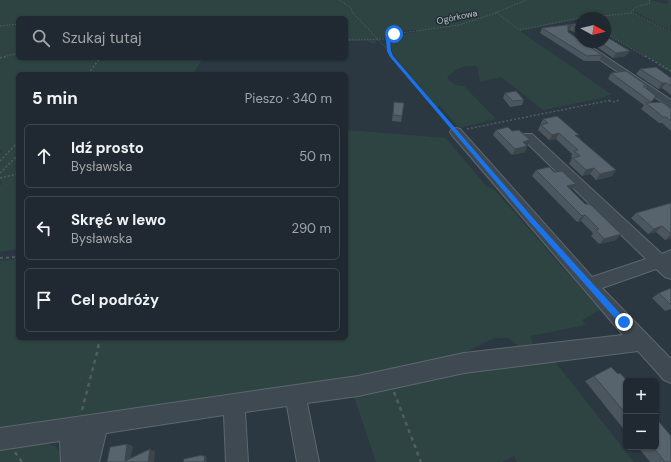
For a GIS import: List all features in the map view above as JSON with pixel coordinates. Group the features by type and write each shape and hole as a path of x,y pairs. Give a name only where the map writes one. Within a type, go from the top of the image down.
{"street":[{"path":"589,48 616,65 671,105"},
{"path":"456,132 589,285 671,373"},
{"path":"528,136 598,205 667,263"},
{"path":"589,285 667,263"},
{"path":"0,439 234,403 295,396 389,380 464,363 642,342"},
{"path":"295,396 308,462"},
{"path":"234,403 237,462"},
{"path":"72,462 82,426"},
{"path":"82,426 88,462"}],"path":[{"path":"339,0 351,8 352,12 360,18 369,31 389,51 456,132 498,122 549,114 611,100"},
{"name":"Ogórkowa","path":"348,40 388,39 394,34 459,25 488,17 496,12 526,0"},
{"path":"632,12 631,10 636,7 650,3 649,0"},
{"path":"496,12 504,20 519,30 575,19"},
{"path":"611,14 632,12 671,32"},
{"path":"0,26 16,24"},
{"path":"611,36 671,71"},
{"path":"388,39 389,51"},
{"path":"0,58 16,54"},
{"path":"90,72 98,60"},
{"path":"608,101 615,102 620,100"},
{"path":"0,161 16,144"},
{"path":"0,173 16,158"},
{"path":"0,178 16,174"},
{"path":"0,258 16,256"},
{"path":"82,426 99,340"},
{"path":"389,380 421,462"}],"green space":[{"path":"0,0 650,0 666,4 669,2 666,0 671,0 671,31 635,12 632,13 671,33 671,73 657,65 660,64 611,36 611,12 575,12 575,20 520,31 611,94 602,98 543,110 501,77 480,82 477,67 469,66 453,72 447,78 455,85 464,86 496,119 459,128 440,106 437,107 391,52 390,38 397,35 417,32 416,30 401,31 395,28 389,29 388,31 391,34 386,38 379,39 374,44 365,41 348,41 348,16 16,16 16,60 202,60 194,72 16,72 16,249 0,252 0,185 2,184 0,181 0,153 3,150 0,150"},
{"path":"348,130 446,138 486,186 493,188 600,310 582,320 586,325 531,336 533,348 521,349 509,338 495,338 457,356 363,375 297,392 100,412 0,428 0,261 13,260 16,258 16,340 348,340"},
{"path":"553,359 623,448 623,450 634,462 517,462 514,456 502,462 376,462 353,394 440,375"},
{"path":"35,440 55,446 68,462 0,462 0,446"}],"building":[{"path":"575,24 575,27 568,25 568,32 575,37 575,48 592,48 602,55 587,56 542,28"},
{"path":"611,40 630,51 616,53 609,48 611,48"},
{"path":"656,67 671,78 671,86 666,83 662,83 640,69"},
{"path":"626,71 648,86 643,86 656,96 651,102 611,73"},
{"path":"516,91 524,100 513,101 505,93"},
{"path":"394,102 404,103 402,116 393,115"},
{"path":"662,102 671,109 671,121 666,117 663,117 646,103"},
{"path":"557,116 579,135 575,135 616,170 600,174 594,168 586,170 573,158 580,156 574,151 578,150 559,133 552,135 541,125 548,123 543,119"},
{"path":"508,127 512,131 519,130 530,140 523,142 527,146 515,149 496,130"},
{"path":"549,167 554,172 562,171 576,184 567,186 585,204 590,204 621,234 604,239 596,230 599,229 585,215 582,216 536,170"},
{"path":"671,203 671,234 662,226 654,229 636,213"},
{"path":"671,288 671,305 659,293"},
{"path":"611,367 624,378 623,378 623,410 594,376"},
{"path":"659,422 671,436 671,462 665,462 655,450 659,450"},
{"path":"127,444 125,461 150,449 148,462 107,462 110,447"},
{"path":"202,455 205,456 204,462 183,462 184,459"}],"route":[{"path":"394,34 388,39 390,45 389,51 392,56 437,111 531,219 604,302 624,322"}]}
